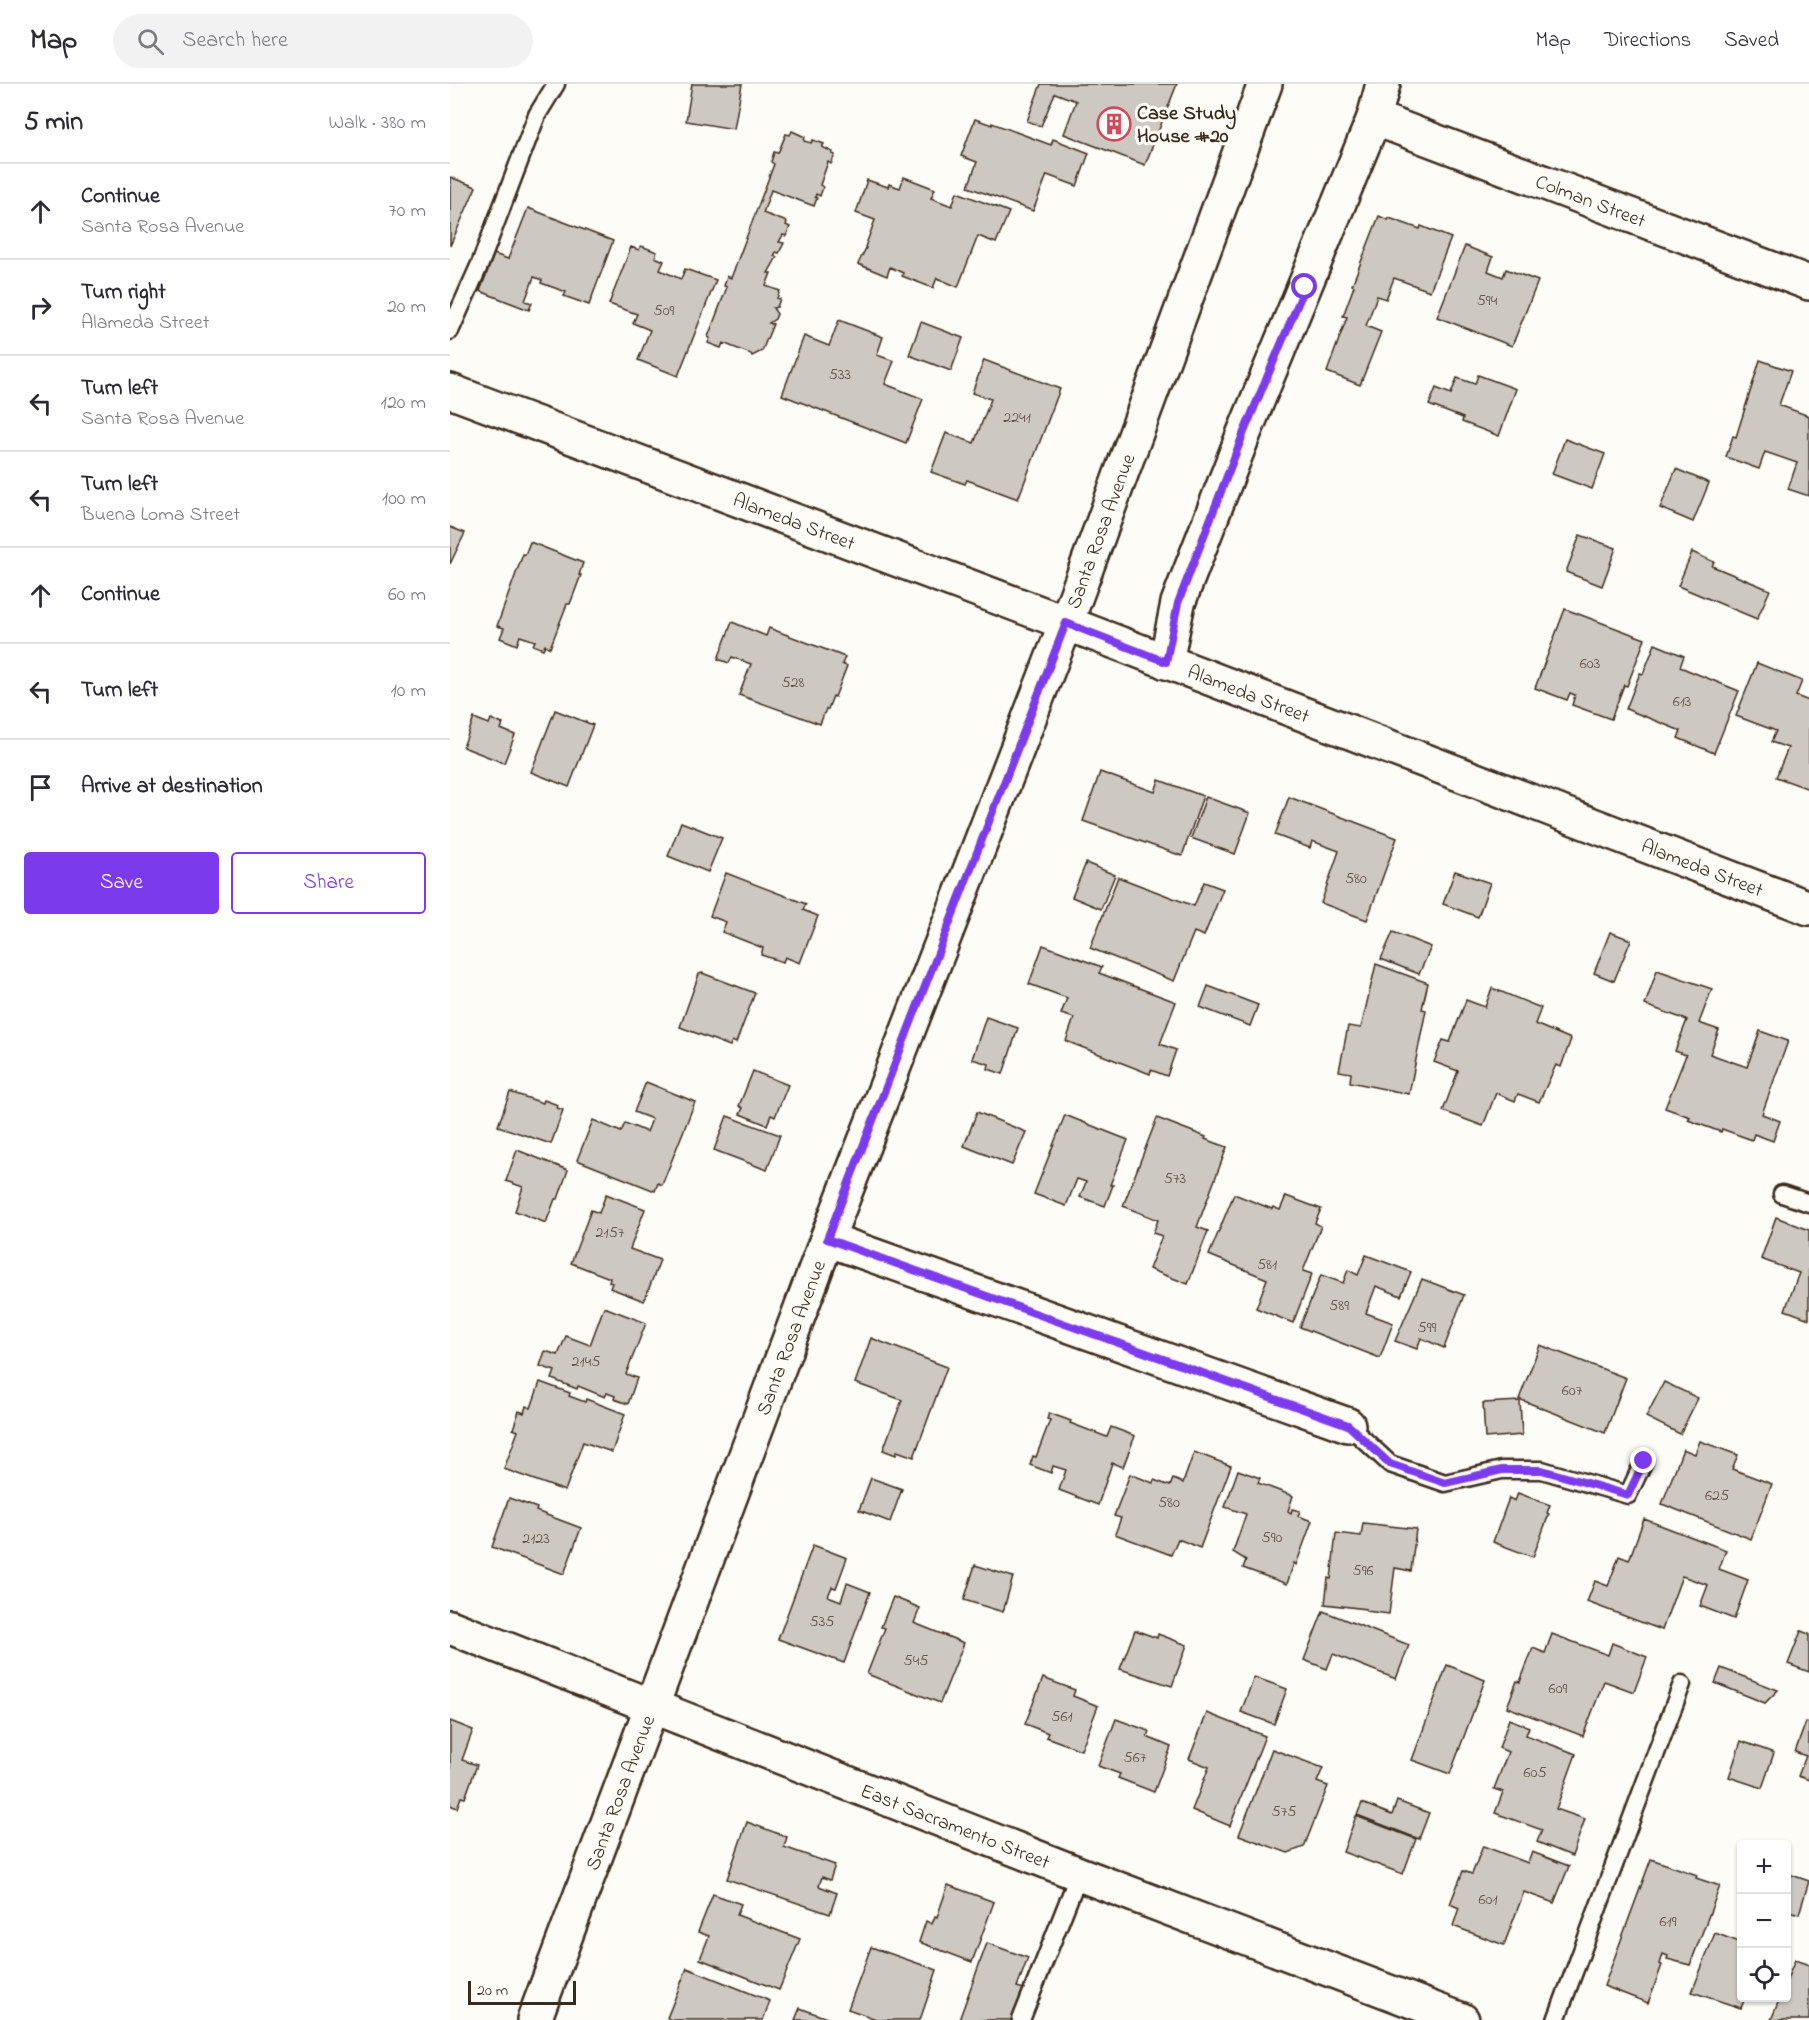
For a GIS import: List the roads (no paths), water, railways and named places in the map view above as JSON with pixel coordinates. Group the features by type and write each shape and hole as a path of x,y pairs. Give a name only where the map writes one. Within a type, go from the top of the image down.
{"street":[{"name":"Santa Rosa Avenue","path":"534,2020 827,1239 1066,623 1265,84"},
{"path":"1166,662 1182,592 1244,432 1374,118 1383,84"},
{"name":"Colman Street","path":"1374,118 1809,283"},
{"name":"Alameda Street","path":"450,391 1066,623 1809,908"},
{"path":"827,1239 1348,1425"},
{"name":"East Sacramento Street","path":"450,1627 1079,1874 1427,2014 1462,2020"}],"lane":[{"path":"450,331 480,264 537,115 556,84"},
{"path":"1782,1194 1809,1203"},
{"path":"1348,1425 1390,1464 1445,1483 1502,1470 1542,1470 1628,1495 1644,1461"},
{"path":"1556,2020 1682,1684"},
{"path":"1021,2020 1079,1874"}],"place":[{"name":"Case Study House #20","path":"1114,124"}]}
